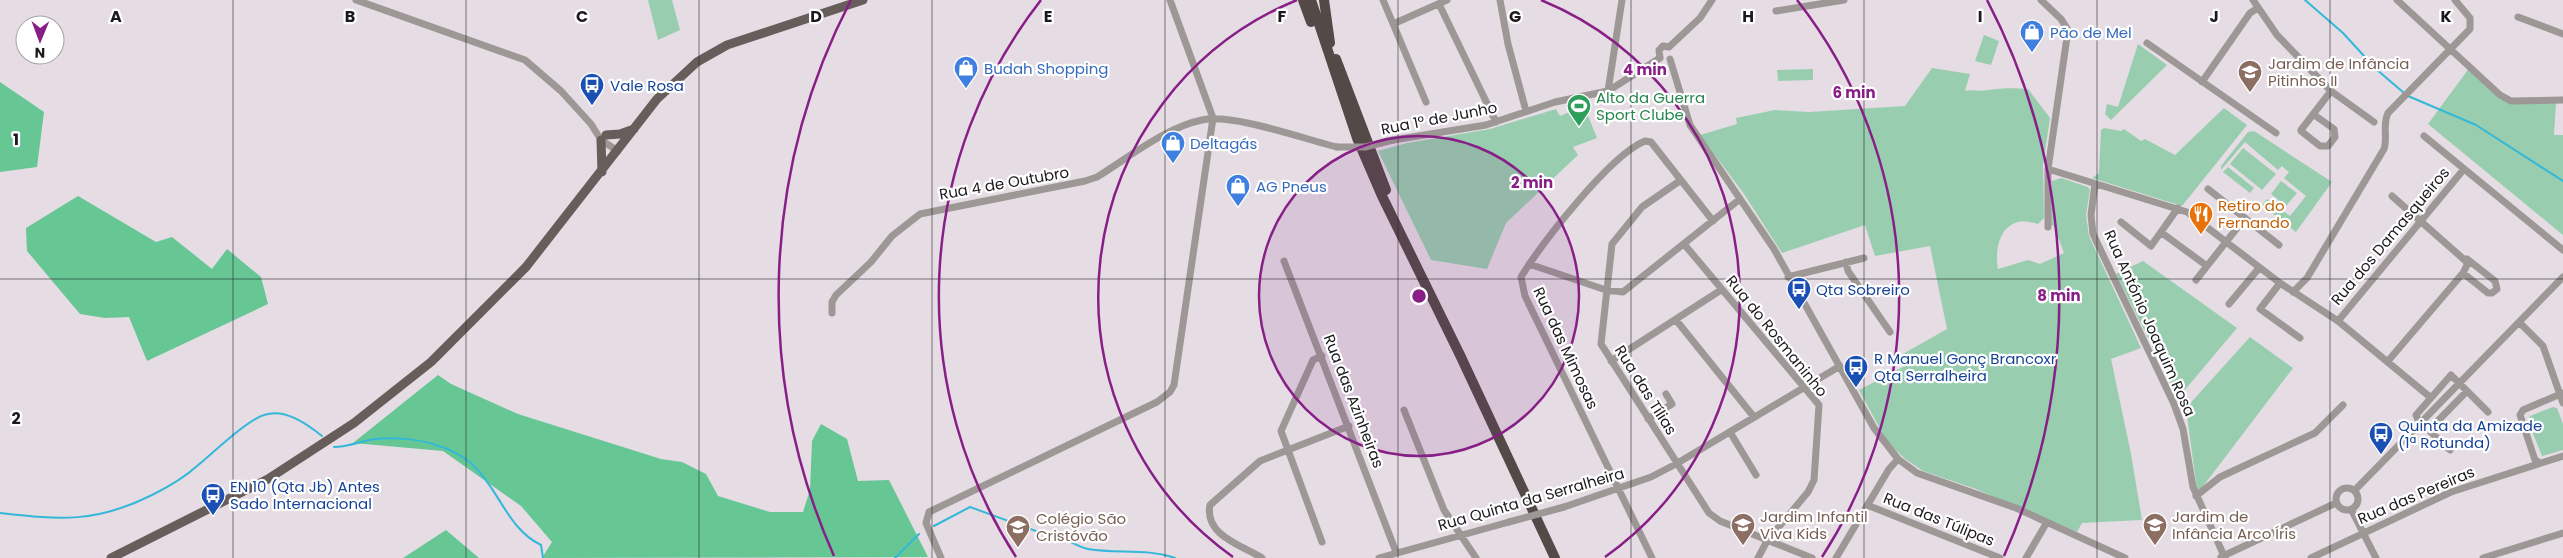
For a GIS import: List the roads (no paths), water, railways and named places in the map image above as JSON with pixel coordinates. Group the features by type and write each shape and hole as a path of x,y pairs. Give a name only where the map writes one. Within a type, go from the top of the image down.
{"highway":[{"path":"1303,0 1328,66 1336,78"},
{"path":"1311,0 1357,138 1382,196 1460,355 1555,558"},
{"path":"1316,0 1330,43 1387,193 1450,327 1460,355"},
{"path":"1324,0 1330,43"}],"main road":[{"path":"111,558 268,480 334,438 394,393 431,362 510,284 542,249 657,99 679,76 713,52 763,32 863,0"},
{"path":"602,172 603,138 635,129"}],"street":[{"path":"356,0 525,60 544,74 603,138 618,151"},
{"path":"941,558 926,523 929,512 1157,402 1170,392 1174,385 1213,118 1170,0"},
{"path":"1383,0 1426,102"},
{"path":"1393,24 1447,0"},
{"path":"1500,0 1508,44 1526,111"},
{"path":"1608,91 1622,0"},
{"path":"1669,48 1703,14 1712,0"},
{"path":"1776,11 1844,0"},
{"path":"2042,0 2062,19 2068,30 2048,169 2048,228"},
{"path":"2253,0 2277,35 2331,91 2374,122"},
{"path":"2397,0 2500,95 2510,101 2563,100"},
{"path":"2293,292 2307,278 2384,149 2387,142 2384,120 2388,113 2467,33 2471,24 2470,18 2455,0"},
{"path":"1439,4 1496,122"},
{"path":"2202,82 2250,13 2258,8"},
{"path":"2518,17 2563,34"},
{"path":"2147,43 2276,133"},
{"path":"1670,59 1660,58 1659,50 1664,46 1669,48 1672,53 1670,59 1690,125 1774,249 1874,428 1898,459 1917,472 2016,508 2125,558"},
{"name":"Rua 1º de Junho","path":"1213,118 1267,128 1337,147 1365,148 1392,140 1496,122 1554,102 1608,91 1660,58"},
{"path":"2313,114 2334,129 2335,137 2328,146 2320,146 2302,133 2313,114 2331,91"},
{"name":"Rua 4 de Outubro","path":"832,312 832,302 836,295 871,262 892,236 920,214 1085,181 1097,177 1171,131 1213,118"},
{"path":"2424,136 2563,250"},
{"name":"Rua das Mimosas","path":"1652,558 1525,296 1521,277 1529,264 1596,181 1642,142 1651,142 1713,221"},
{"name":"Rua dos Damasqueiros","path":"2338,321 2464,168"},
{"path":"2048,169 2178,208 2190,214 2259,268 2338,321 2430,397"},
{"name":"Rua das Tílias","path":"1681,180 1642,207 1614,239 1610,252 1601,344 1676,464 1712,516 1767,541 1812,558"},
{"name":"Rua António Joaquim Rosa","path":"2095,184 2091,215 2093,234 2174,404 2182,430 2191,482 2223,557"},
{"path":"2208,190 2279,245"},
{"path":"2392,196 2494,282 2498,289 2488,293 2463,273"},
{"path":"1529,264 1619,293 1627,290 1740,199"},
{"path":"2121,222 2151,246 2178,208"},
{"path":"2196,280 2245,218"},
{"path":"2162,233 2207,266"},
{"name":"Rua do Rosmaninho","path":"1684,244 1819,405 1816,474 1808,492 1767,541 1758,558"},
{"path":"1788,277 1864,258"},
{"path":"2388,361 2463,273 2468,266 2466,259"},
{"name":"Rua das Azinheiras","path":"1284,261 1349,426 1392,554"},
{"path":"1846,262 1848,271 1890,332"},
{"path":"2229,304 2259,268"},
{"path":"2355,490 2563,277"},
{"path":"2280,283 2260,309 2300,338"},
{"path":"1612,361 1721,290"},
{"path":"1676,320 1754,417"},
{"path":"2519,322 2543,346 2562,394 2563,403"},
{"path":"1322,356 1313,360 1281,431 1286,450 1322,542"},
{"name":"Rua Quinta da Serralheira","path":"1379,558 1564,507 1618,489 1676,464 1840,366"},
{"path":"2450,450 2416,415 2451,375 2488,412"},
{"path":"2429,430 2467,391"},
{"path":"1648,419 1672,404 1666,394"},
{"path":"2540,463 2535,460 2520,415 2523,410 2562,394"},
{"path":"2196,496 2220,477 2316,433 2343,404"},
{"path":"1404,410 1444,510 1476,558"},
{"path":"1262,558 1214,529 1208,513 1210,505 1260,461 1349,426"},
{"path":"1730,432 1756,475"},
{"name":"Rua das Pereiras","path":"2311,558 2466,486 2563,456"},
{"path":"1836,558 1889,469 1898,459"},
{"path":"2346,487 2355,490 2358,503 2351,509 2342,510 2336,503 2336,495 2342,488 2346,487"},
{"path":"2223,557 2336,503"},
{"name":"Rua das Túlipas","path":"1867,505 2000,558"},
{"path":"2351,509 2376,558"},
{"path":"2026,558 2047,522"},
{"path":"2483,558 2563,533"}],"waterway":[{"path":"2305,0 2343,33 2376,69 2404,93"},
{"path":"2408,96 2476,125 2563,181"},
{"path":"0,513 60,518 95,515 113,511 132,504 170,485 192,470 248,423 272,413 295,418 322,436"},
{"path":"334,447 375,439 399,438 424,442 453,452 472,464 484,477 520,530 541,545 543,558"},
{"path":"934,526 970,507 1088,549 1154,553 1175,558"},
{"path":"895,558 919,534"}],"place":[{"name":"Pão de Mel","path":"2032,53"},
{"name":"Budah Shopping","path":"966,89"},
{"name":"Jardim de Infância Pitinhos II","path":"2250,93"},
{"name":"Vale Rosa","path":"592,106"},
{"name":"Alto da Guerra Sport Clube","path":"1579,127"},
{"name":"Deltagás","path":"1173,164"},
{"name":"AG Pneus","path":"1238,207"},
{"name":"Retiro do Fernando","path":"2201,235"},
{"name":"Qta Sobreiro","path":"1799,310"},
{"name":"R Manuel Gonç Brancoxr Qta Serralheira","path":"1856,388"},
{"name":"Quinta da Amizade (1ª Rotunda)","path":"2381,455"},
{"name":"EN 10 (Qta Jb) Antes Sado Internacional","path":"213,516"},
{"name":"Jardim Infantil Viva Kids","path":"1743,546"},
{"name":"Jardim de Infância Arco Íris","path":"2155,546"},
{"name":"Colégio São Cristóvão","path":"1018,548"}]}
